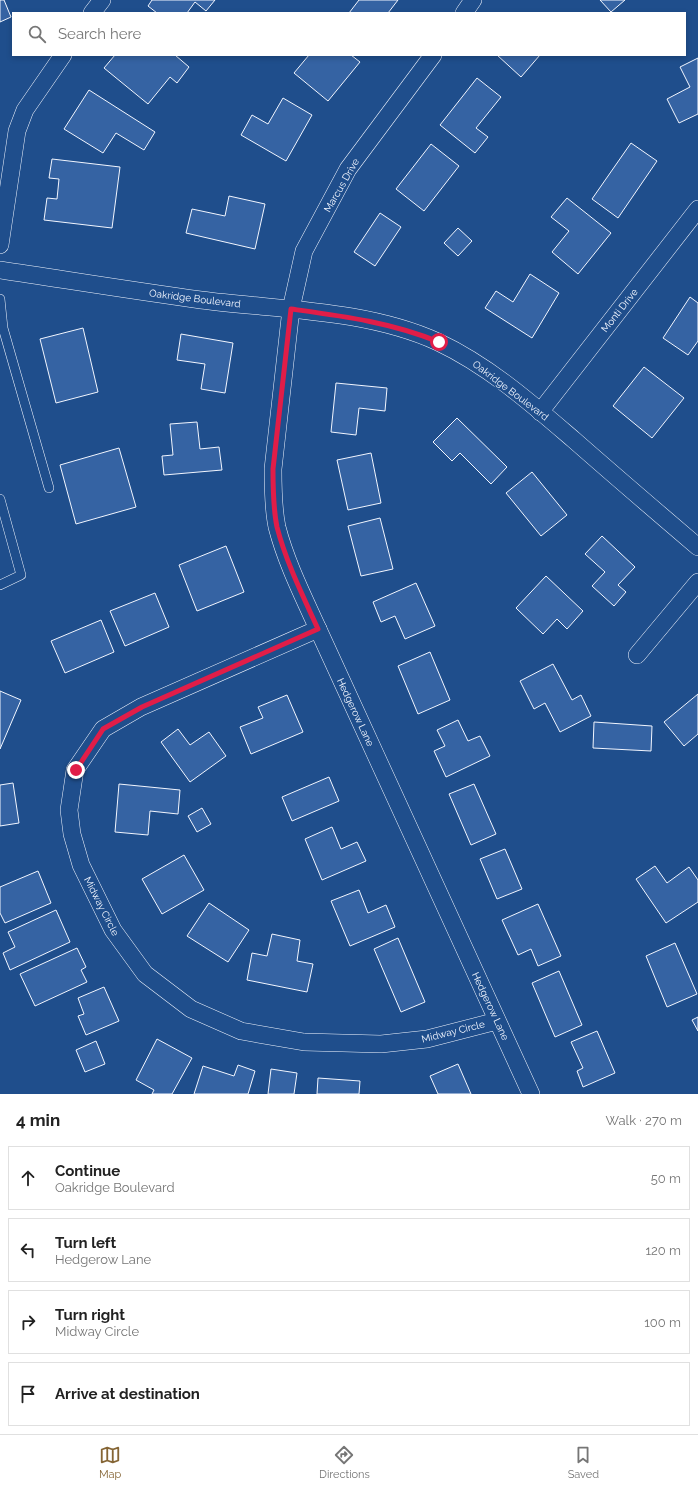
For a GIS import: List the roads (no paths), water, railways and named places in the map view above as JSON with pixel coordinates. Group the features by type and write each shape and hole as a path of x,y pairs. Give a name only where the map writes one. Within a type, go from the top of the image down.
{"street":[{"path":"93,12 102,0"},
{"path":"465,12 473,0"},
{"path":"0,245 17,130 25,110 62,56"},
{"name":"Marcus Drive","path":"291,309 304,251 348,169 432,56"},
{"name":"Monti Drive","path":"540,412 698,209"},
{"name":"Oakridge Boulevard","path":"0,270 202,300 291,309 371,321 439,342 471,360 501,380 698,548"},
{"name":"Hedgerow Lane","path":"291,309 273,469 273,492 277,525 284,551 318,629 531,1094"},
{"path":"637,655 698,582"},
{"name":"Midway Circle","path":"318,629 142,707 103,729 76,770 69,810 72,834 81,865 113,930 145,974 191,1009 241,1031 304,1042 381,1044 426,1039 498,1021"}],"lane":[{"path":"0,299 3,328 49,488"},
{"path":"0,499 21,575 0,585"}]}
